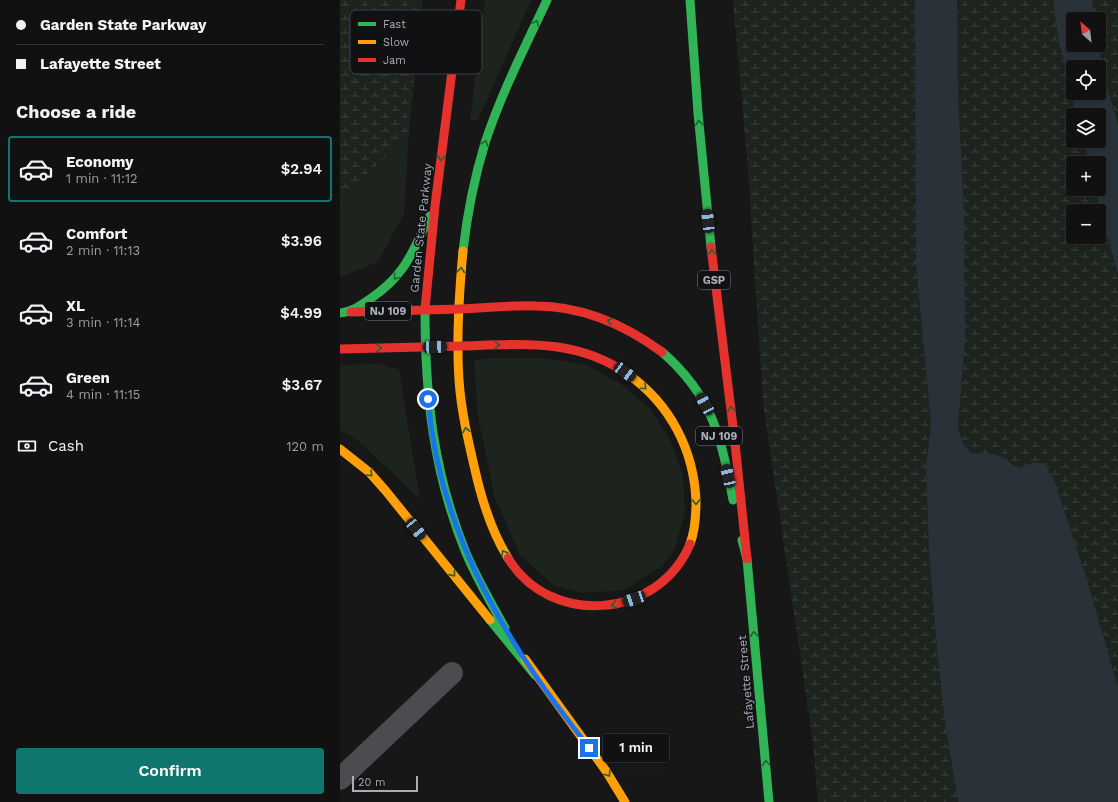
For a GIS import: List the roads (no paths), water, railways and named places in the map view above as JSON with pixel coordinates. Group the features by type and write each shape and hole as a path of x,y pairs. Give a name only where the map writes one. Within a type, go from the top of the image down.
{"main road":[{"name":"Garden State Parkway","path":"460,10 461,0"},
{"path":"340,349 458,346 556,346 604,360 625,372 654,396 675,425 690,459 696,494 694,527 691,543 687,553 660,583 634,599 608,606 596,607 580,606 546,596 533,588 520,576 502,549 486,510 478,484 462,408 458,369 458,346 460,309 460,283 469,211 476,175 490,126 547,0"},
{"name":"GSP","path":"690,0 699,120 713,269 735,443 747,559"},
{"name":"Garden State Parkway","path":"452,74 435,206 425,309 424,347 433,443 445,495 470,563 501,622 535,675"},
{"path":"351,312 378,294 399,274 412,254 435,206"},
{"name":"NJ 109","path":"340,313 548,306 591,314 611,321 645,338 676,363 688,378 700,396 717,430 747,559"},
{"path":"340,449 369,472 390,496 535,675 606,771 625,802"},
{"name":"Lafayette Street","path":"747,559 769,802"}],"street":[{"path":"340,780 452,673"}]}
